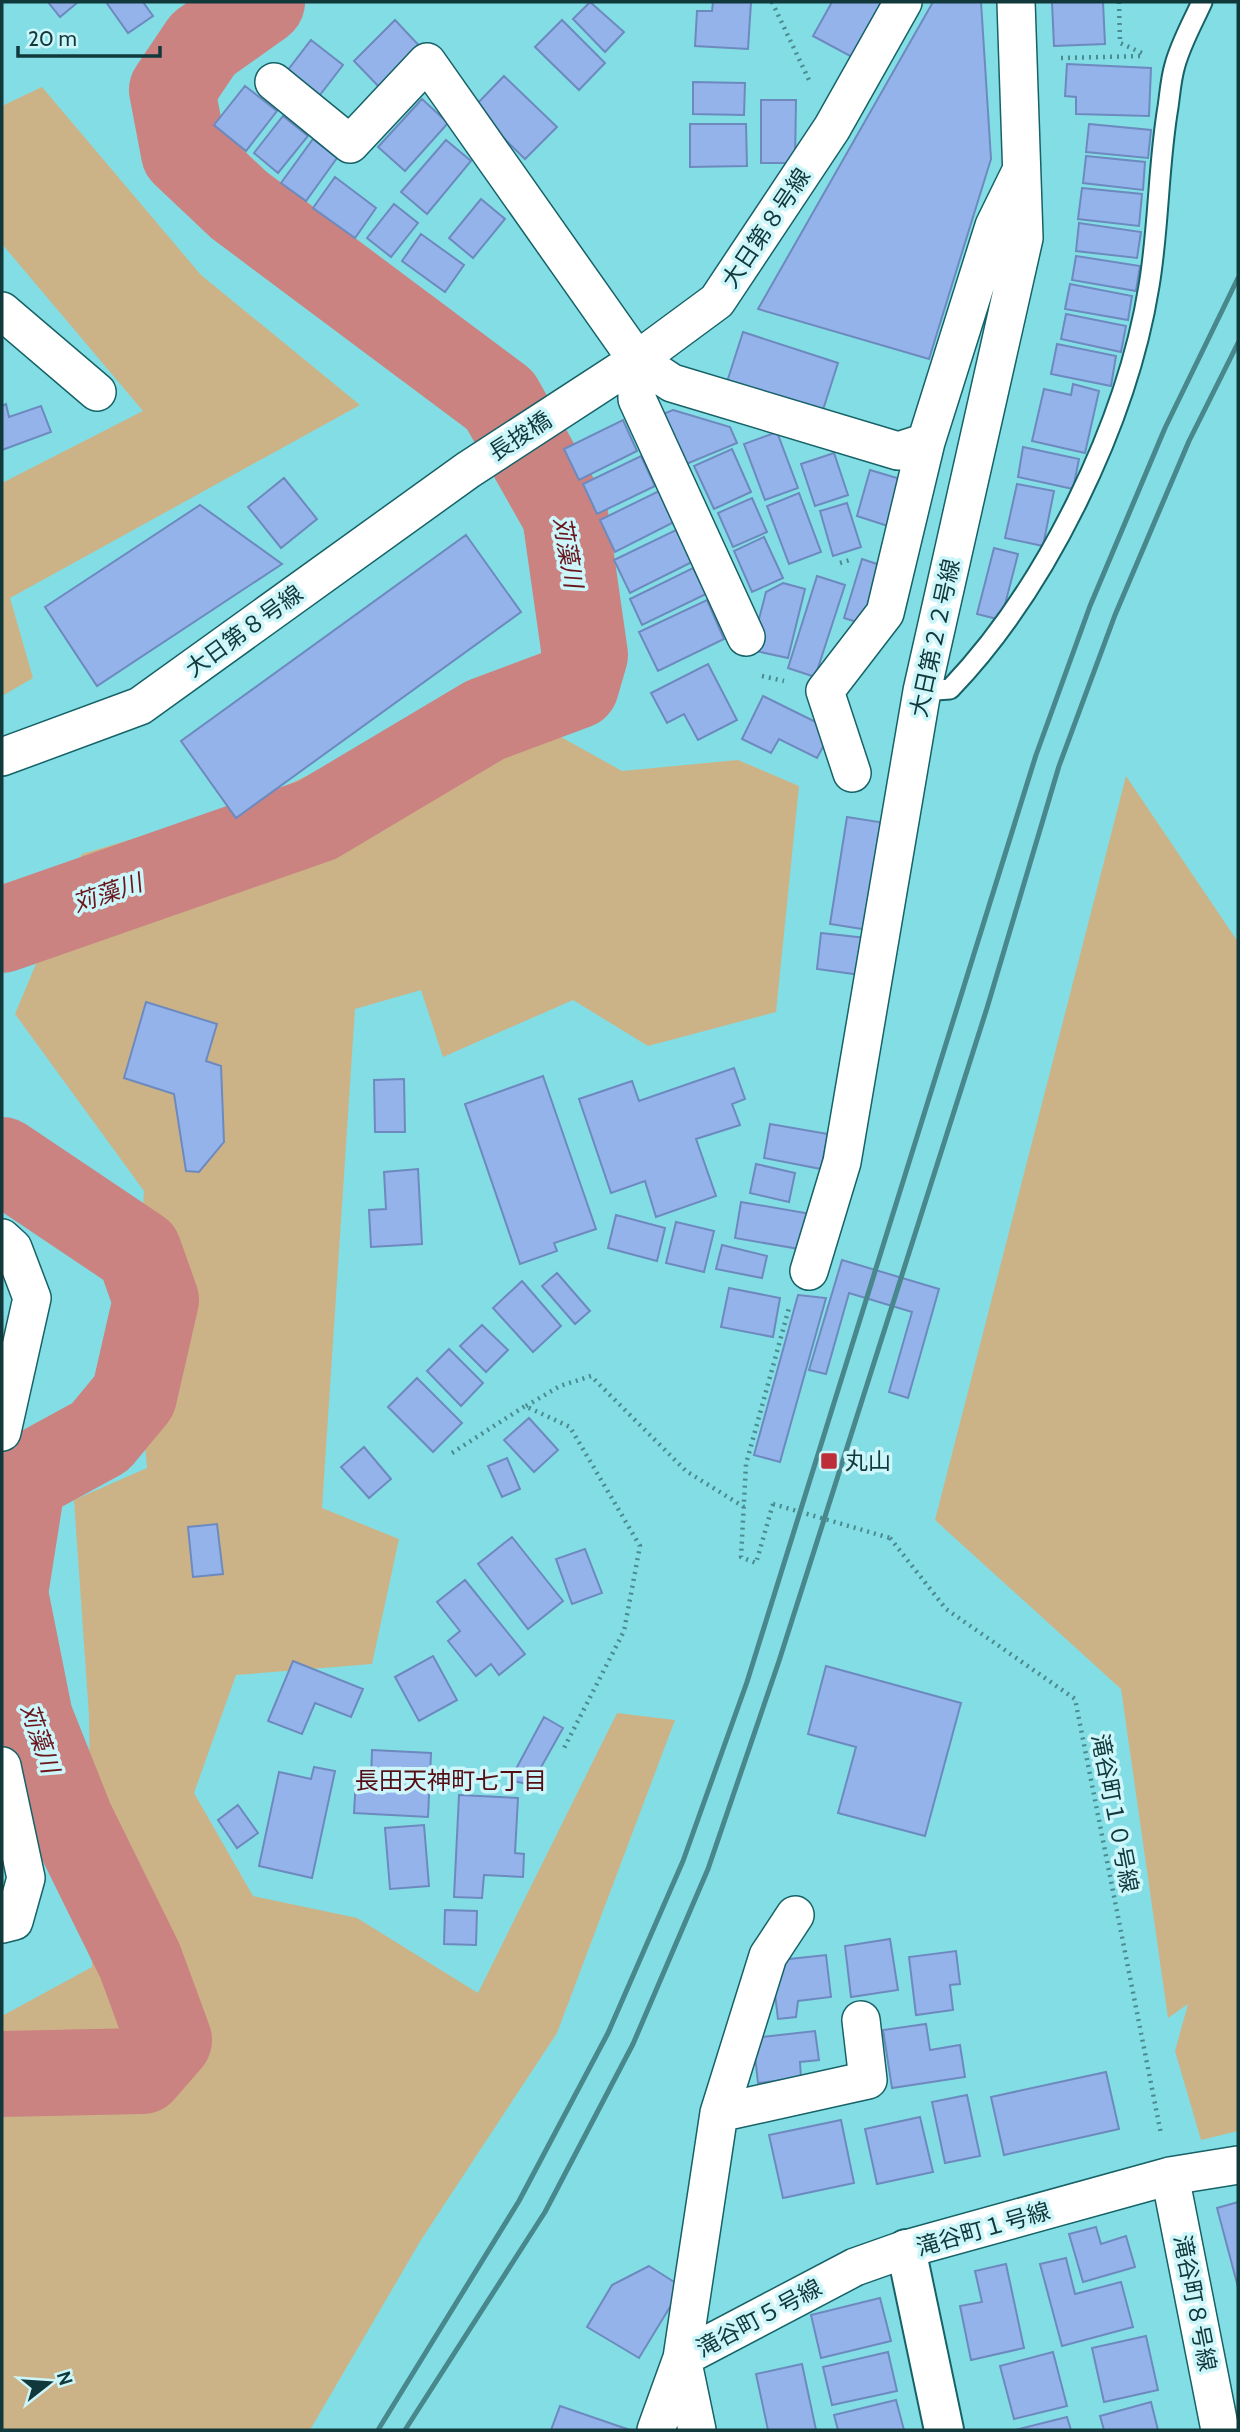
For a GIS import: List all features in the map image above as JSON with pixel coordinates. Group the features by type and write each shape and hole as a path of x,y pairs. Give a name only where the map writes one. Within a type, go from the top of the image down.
{"street":[{"name":"大日第８号線","path":"572,403 637,360 717,301 832,128 903,2"},
{"name":"大日第２２号線","path":"809,1271 842,1162 922,691 1024,238 1016,2"},
{"path":"274,82 350,144 427,62 637,360 672,383 898,451 926,442"},
{"path":"852,773 825,691 885,613 926,442 993,226 1022,169"},
{"path":"2,311 97,392"},
{"path":"637,360 637,399 746,637"},
{"name":"長捘橋","path":"468,470 572,403"},
{"name":"大日第８号線","path":"2,757 141,706 468,470"},
{"path":"2,1238 13,1248 32,1298 2,1432"},
{"path":"2,1766 26,1878 15,1921 2,1924"},
{"path":"697,2430 682,2358 719,2113 768,1956 795,1915"},
{"path":"719,2113 868,2080 861,2020"},
{"name":"滝谷町１号線","path":"944,2430 906,2249 1170,2176 1238,2165"},
{"name":"滝谷町８号線","path":"1170,2176 1220,2430"},
{"name":"滝谷町５号線","path":"656,2430 682,2358 855,2267 906,2249"}],"lane":[{"path":"922,691 950,689 981,658 1033,579 1087,482 1136,356 1150,283 1159,162 1174,65 1202,2"}],"path":[{"path":"772,2 832,128"},
{"path":"1018,60 1151,56 1120,43 1119,2"},
{"path":"746,637 760,676 825,691"},
{"path":"452,1453 560,1386 591,1376 686,1471 744,1507 746,1464 772,1378 793,1292 809,1271"},
{"path":"525,1406 570,1427 640,1546 624,1631 562,1752"},
{"name":"滝谷町１０号線","path":"744,1507 741,1557 756,1563 773,1504 890,1538 946,1609 1074,1699 1170,2176"}],"shaded area":[{"path":"42,87 201,275 360,405 10,598 33,678 2,696 2,483 143,411 2,244 2,106"},
{"path":"482,693 622,771 738,760 799,786 776,1012 648,1046 573,1000 443,1057 421,990 355,1009 322,1508 399,1539 372,1664 236,1675 194,1793 253,1896 357,1918 478,1993 617,1713 675,1720 557,2033 421,2240 310,2430 2,2430 2,2016 92,1967 89,1716 74,1500 147,1468 135,1338 144,1191 15,1014 82,854 243,806"},
{"path":"1126,776 1238,942 1238,2131 1201,2140 1175,2051 1188,2004 1168,2018 1121,1689 935,1520"}],"building":[{"path":"48,2 78,2 60,17"},
{"path":"106,2 143,2 153,16 128,33"},
{"path":"590,2 624,32 605,52 573,19"},
{"path":"713,2 751,2 748,49 695,46 697,11 712,11"},
{"path":"832,2 882,2 852,57 813,36"},
{"path":"933,2 981,2 991,159 929,359 758,309"},
{"path":"1052,2 1103,2 1105,44 1054,46"},
{"path":"395,20 426,53 385,93 354,61"},
{"path":"562,20 605,63 579,90 535,47"},
{"path":"311,40 343,65 316,100 284,75"},
{"path":"1067,64 1151,68 1149,116 1076,114 1076,97 1065,96"},
{"path":"504,76 557,127 525,159 473,108"},
{"path":"693,82 745,83 744,115 693,114"},
{"path":"245,86 277,111 246,151 214,125"},
{"path":"422,99 448,123 405,171 378,147"},
{"path":"761,100 796,100 795,163 761,163"},
{"path":"283,116 308,136 278,173 254,153"},
{"path":"690,124 746,124 747,166 690,167"},
{"path":"1089,124 1151,130 1148,158 1086,152"},
{"path":"313,139 337,158 306,201 281,183"},
{"path":"446,140 471,161 427,214 401,192"},
{"path":"1086,156 1145,162 1143,190 1083,183"},
{"path":"335,177 376,208 355,238 313,208"},
{"path":"1082,188 1142,194 1139,226 1078,219"},
{"path":"481,199 505,219 473,258 449,238"},
{"path":"394,204 418,223 391,257 367,238"},
{"path":"1079,223 1141,232 1137,258 1076,251"},
{"path":"421,234 464,265 445,292 402,261"},
{"path":"1076,256 1140,266 1136,291 1072,280"},
{"path":"1070,284 1132,296 1128,320 1065,309"},
{"path":"1066,314 1126,326 1121,352 1061,339"},
{"path":"743,332 838,363 821,416 726,385"},
{"path":"1057,344 1116,356 1111,386 1051,374"},
{"path":"1073,384 1099,391 1085,453 1032,441 1044,389 1071,395"},
{"path":"6,404 9,417 41,406 51,432 2,450 2,406"},
{"path":"673,410 730,427 737,443 684,465 663,414"},
{"path":"623,420 637,451 579,480 564,449"},
{"path":"777,432 798,488 765,500 744,444"},
{"path":"1023,447 1079,459 1073,489 1018,477"},
{"path":"732,449 751,492 714,509 694,466"},
{"path":"834,453 848,495 815,506 801,464"},
{"path":"641,456 655,486 597,514 583,484"},
{"path":"870,470 907,481 894,528 857,516"},
{"path":"284,478 317,519 281,548 248,507"},
{"path":"1017,484 1054,491 1043,546 1005,538"},
{"path":"659,491 674,522 615,552 600,520"},
{"path":"799,493 821,552 789,564 767,506"},
{"path":"752,498 767,532 733,547 718,513"},
{"path":"847,503 861,547 833,556 820,511"},
{"path":"200,505 282,564 97,686 45,607"},
{"path":"676,530 692,562 630,593 614,560"},
{"path":"466,535 521,612 236,818 181,741"},
{"path":"764,537 783,578 752,592 734,551"},
{"path":"994,548 1018,554 1001,620 977,614"},
{"path":"862,559 889,568 870,626 844,618"},
{"path":"693,568 706,594 642,625 630,599"},
{"path":"817,576 845,585 815,677 788,668"},
{"path":"783,583 805,589 788,658 751,650 766,592"},
{"path":"707,600 724,639 658,671 639,632"},
{"path":"708,664 737,720 698,740 684,714 667,723 651,693"},
{"path":"763,696 832,730 817,758 779,739 771,753 742,739"},
{"path":"847,817 885,823 869,930 830,924"},
{"path":"821,933 866,938 861,975 817,969"},
{"path":"146,1002 217,1024 206,1061 221,1066 224,1142 199,1172 186,1171 174,1094 124,1078"},
{"path":"734,1068 745,1099 732,1104 740,1125 696,1139 716,1196 656,1217 645,1181 611,1193 579,1099 632,1081 639,1101"},
{"path":"543,1076 596,1229 554,1243 557,1251 520,1264 465,1104"},
{"path":"404,1079 405,1132 375,1132 374,1080"},
{"path":"770,1124 828,1134 821,1169 764,1158"},
{"path":"756,1164 795,1173 789,1202 750,1193"},
{"path":"418,1169 422,1244 371,1247 369,1210 386,1209 384,1172"},
{"path":"741,1202 811,1214 805,1250 735,1238"},
{"path":"616,1215 665,1228 657,1261 608,1248"},
{"path":"676,1222 714,1231 704,1272 666,1263"},
{"path":"722,1245 767,1256 762,1278 716,1269"},
{"path":"842,1260 939,1289 908,1398 889,1392 912,1312 849,1293 826,1374 809,1370"},
{"path":"557,1273 590,1311 575,1324 542,1286"},
{"path":"522,1281 561,1326 533,1352 493,1308"},
{"path":"729,1288 780,1298 773,1337 721,1327"},
{"path":"798,1295 826,1298 780,1462 754,1455"},
{"path":"482,1325 508,1350 486,1372 460,1346"},
{"path":"449,1349 483,1383 461,1406 427,1371"},
{"path":"417,1378 462,1423 433,1452 388,1407"},
{"path":"529,1418 558,1450 534,1472 504,1440"},
{"path":"364,1447 391,1479 369,1498 341,1467"},
{"path":"507,1458 520,1489 502,1497 488,1466"},
{"path":"217,1524 223,1574 193,1577 188,1527"},
{"path":"512,1537 563,1601 528,1629 478,1564"},
{"path":"585,1549 602,1593 572,1604 556,1559"},
{"path":"465,1580 525,1654 499,1675 491,1664 476,1676 448,1641 460,1631 437,1602"},
{"path":"433,1656 457,1700 419,1721 395,1677"},
{"path":"293,1661 363,1689 351,1717 315,1703 302,1734 268,1721"},
{"path":"826,1666 961,1703 925,1836 838,1813 856,1747 808,1734"},
{"path":"544,1717 563,1728 531,1785 510,1780"},
{"path":"372,1750 431,1753 428,1817 354,1813 356,1779 371,1780"},
{"path":"314,1767 335,1771 312,1878 259,1866 279,1772 311,1779"},
{"path":"459,1795 518,1798 515,1853 524,1854 523,1877 484,1875 482,1898 454,1897"},
{"path":"238,1805 258,1833 237,1848 218,1820"},
{"path":"424,1825 429,1886 390,1889 385,1828"},
{"path":"445,1910 477,1911 476,1945 444,1944"},
{"path":"890,1939 898,1990 851,1997 845,1946"},
{"path":"956,1951 960,1984 950,1985 953,2010 916,2015 909,1957"},
{"path":"826,1955 831,1997 798,2001 796,2017 778,2019 771,1961"},
{"path":"926,2024 930,2050 960,2045 965,2077 892,2088 883,2030"},
{"path":"815,2031 819,2060 800,2062 801,2078 758,2083 753,2038"},
{"path":"1106,2072 1119,2129 1004,2155 991,2097"},
{"path":"967,2095 980,2156 945,2163 932,2102"},
{"path":"920,2117 933,2172 877,2184 865,2129"},
{"path":"841,2120 854,2183 783,2198 769,2135"},
{"path":"1238,2202 1238,2287 1217,2208"},
{"path":"1096,2227 1101,2244 1126,2236 1135,2267 1083,2282 1069,2234"},
{"path":"1066,2258 1075,2294 1121,2282 1133,2327 1062,2346 1040,2264"},
{"path":"1006,2264 1024,2348 971,2360 960,2306 982,2302 975,2271"},
{"path":"649,2266 682,2287 639,2358 587,2327 612,2285"},
{"path":"880,2298 891,2341 821,2358 811,2315"},
{"path":"1146,2336 1158,2390 1104,2402 1092,2348"},
{"path":"888,2352 897,2391 832,2405 823,2367"},
{"path":"1053,2352 1067,2406 1014,2419 1000,2366"},
{"path":"802,2364 816,2430 768,2430 756,2374"},
{"path":"896,2400 904,2430 838,2430 834,2415"},
{"path":"1151,2402 1158,2430 1104,2430 1100,2416"},
{"path":"560,2406 630,2430 551,2430"},
{"path":"1067,2417 1071,2430 1015,2430"}],"waterway":[{"name":"苅藻川","path":"2,930 317,820 485,720 576,686 585,655 565,515 500,400 239,205 184,153 172,90 203,44 262,2"},
{"name":"苅藻川","path":"2,1160 139,1252 156,1300 134,1396 100,1437 23,1479 5,1593 30,1718 71,1821 140,1961 169,2040 142,2071 2,2074"}],"railway":[{"path":"378,2430 519,2201 608,2033 683,1861 747,1682 1036,755 1090,606 1165,428 1238,278"},
{"path":"405,2430 545,2212 633,2044 708,1869 779,1661 987,1008 1059,766 1115,615 1189,441 1238,343"}],"place":[{"name":"丸山","path":"829,1461"}],"district":[{"name":"長田天神町七丁目","path":"451,1780"}]}
